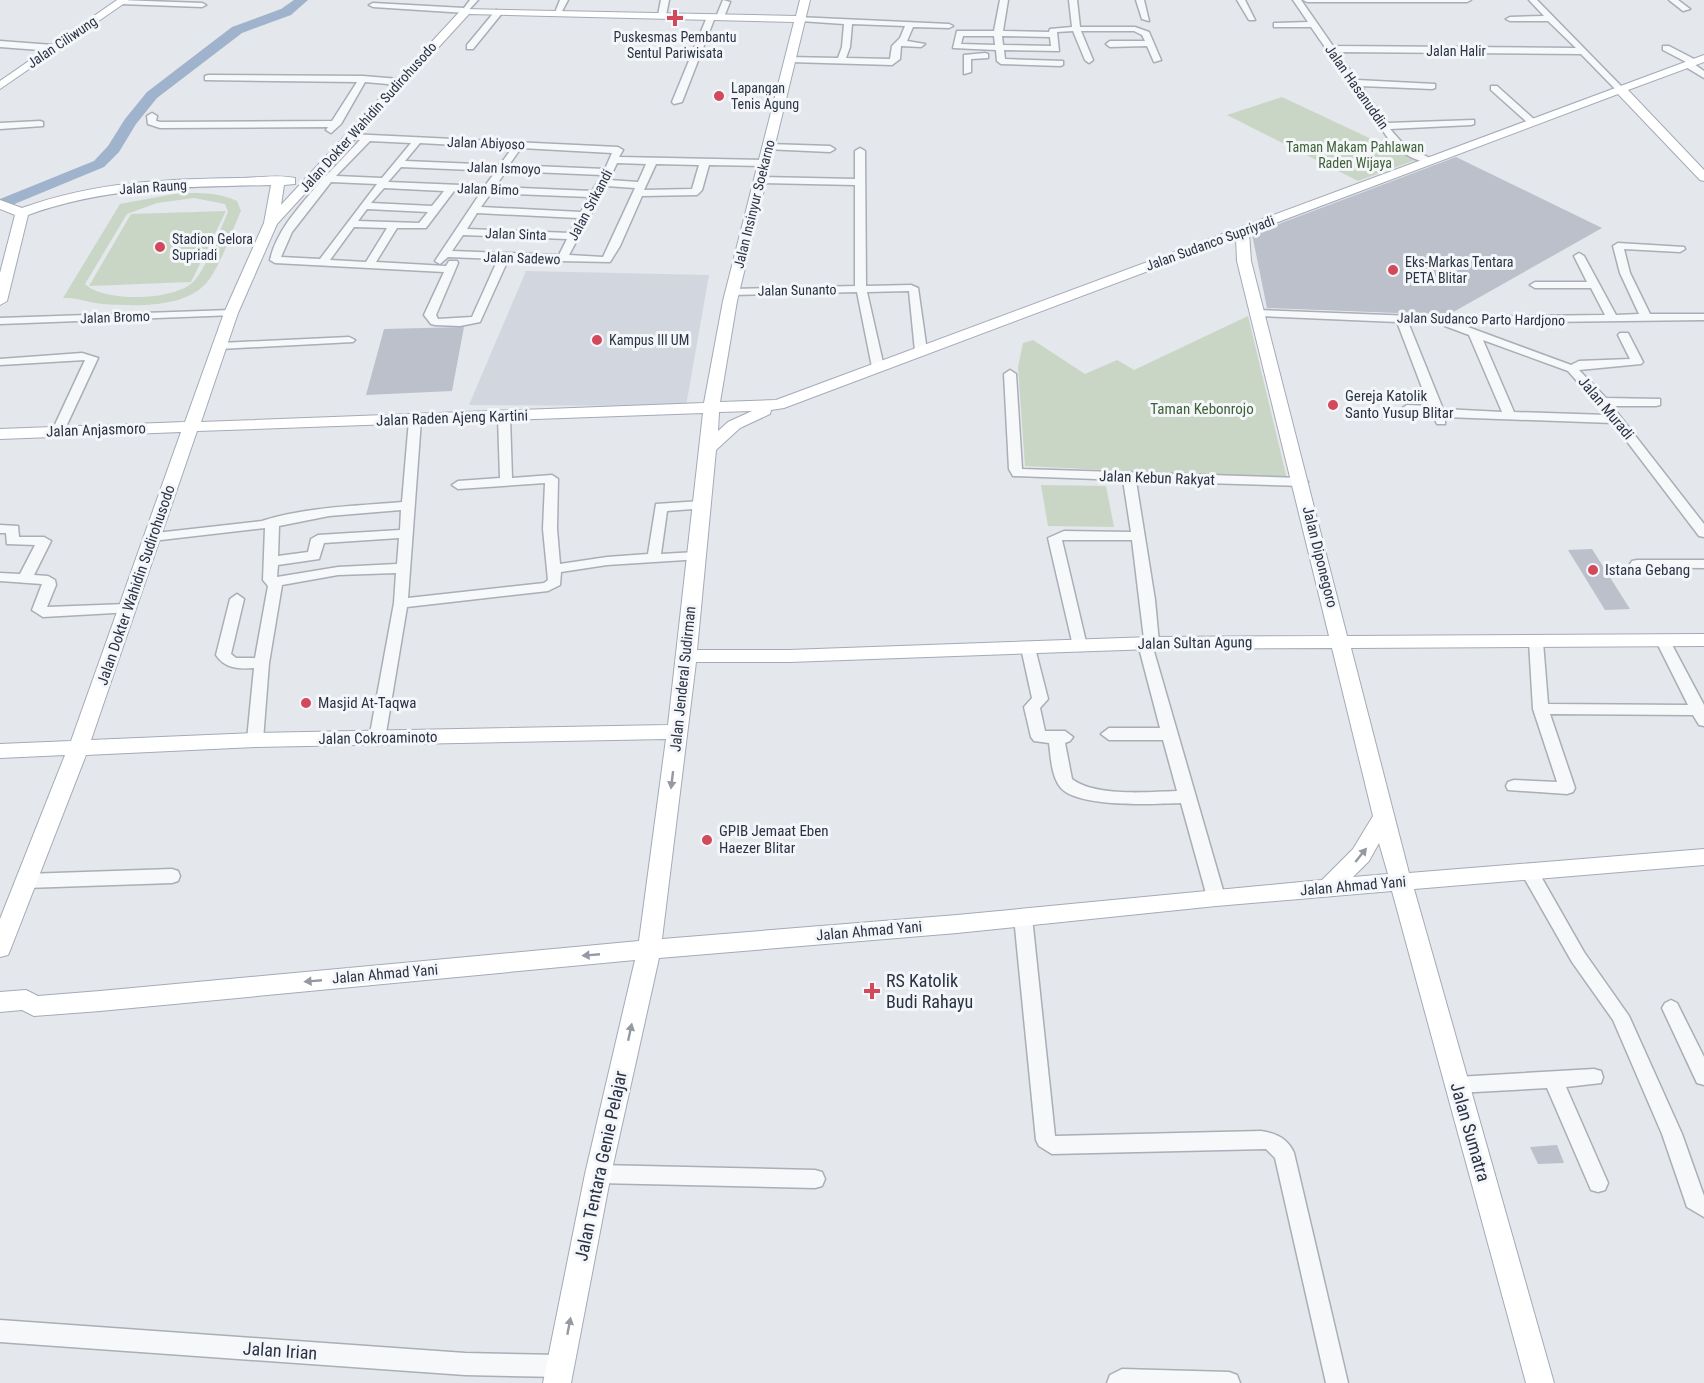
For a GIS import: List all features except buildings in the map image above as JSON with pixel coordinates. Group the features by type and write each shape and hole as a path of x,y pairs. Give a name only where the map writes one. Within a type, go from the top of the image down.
{"main road":[{"name":"Jalan Insinyur Soekarno","path":"713,409 715,376 732,292 805,0"},
{"name":"Jalan Ciliwung","path":"3,81 123,1"},
{"path":"466,11 800,19"},
{"name":"Jalan Dokter Wahidin Sudirohusodo","path":"271,223 466,11"},
{"name":"Jalan Sudanco Supriyadi","path":"713,409 778,405 1695,61"},
{"path":"1620,89 1704,177"},
{"name":"Jalan Raung","path":"19,212 92,191 313,179"},
{"name":"Jalan Dokter Wahidin Sudirohusodo","path":"0,948 78,749 231,313 271,223 278,182"},
{"path":"0,204 19,212 0,301"},
{"name":"Jalan Diponegoro","path":"1242,232 1244,261 1302,482 1401,882"},
{"path":"1200,247 1232,252 1244,261"},
{"path":"708,448 734,424 778,405"},
{"name":"Jalan Raden Ajeng Kartini","path":"192,427 713,409"},
{"name":"Jalan Jenderal Sudirman","path":"649,949 678,732 713,409"},
{"name":"Jalan Anjasmoro","path":"0,434 192,427"},
{"name":"Jalan Sultan Agung","path":"687,656 1148,643 1340,640 1536,642 1704,640"},
{"name":"Jalan Cokroaminoto","path":"0,751 255,740 678,732"},
{"path":"1328,888 1361,855 1385,814"},
{"name":"Jalan Ahmad Yani","path":"0,1015 23,1012 34,1006 649,949 957,924 1216,897 1704,857"},
{"name":"Jalan Sumatra","path":"1401,882 1540,1383"},
{"name":"Jalan Tentara Genie Pelajar","path":"559,1375 598,1174 649,949"},
{"name":"Jalan Ahmad Yani","path":"0,1002 26,1000 34,1006"}],"street":[{"path":"373,5 466,11 474,0"},
{"path":"557,13 564,0"},
{"path":"662,15 665,0"},
{"path":"1004,0 999,52 1002,62 1060,63"},
{"path":"1072,0 1075,27 1089,60"},
{"path":"1140,0 1146,19"},
{"path":"1241,0 1252,18"},
{"name":"Jalan Hasanuddin","path":"1297,0 1402,148 1429,160"},
{"path":"1307,0 1467,0"},
{"path":"1533,0 1620,89"},
{"path":"1673,0 1686,9"},
{"path":"123,1 202,5"},
{"path":"676,102 716,17 726,2"},
{"path":"470,47 499,12"},
{"path":"1510,19 1551,18"},
{"path":"800,19 949,26"},
{"path":"841,61 847,42 848,21"},
{"path":"790,59 892,62 896,59 895,48 910,24"},
{"path":"1277,25 1313,24"},
{"path":"967,72 967,56 1057,48 1055,29 1075,27 1141,30 1157,60"},
{"path":"999,52 956,45 959,33 1000,28 1054,35"},
{"path":"900,43 921,44"},
{"path":"1110,44 1149,43"},
{"path":"0,44 52,48"},
{"path":"1666,48 1695,61 1704,75"},
{"name":"Jalan Halir","path":"1330,49 1582,51"},
{"path":"208,78 363,79 399,82"},
{"path":"329,134 363,79"},
{"path":"1355,82 1432,86"},
{"path":"1494,88 1532,122"},
{"path":"152,116 152,122 160,125 336,124"},
{"path":"1385,126 1471,122"},
{"path":"0,126 40,124"},
{"path":"1436,125 1448,136"},
{"name":"Jalan Abiyoso","path":"352,137 519,144 652,161 764,163"},
{"path":"367,138 284,235 274,258 283,262 449,269"},
{"path":"322,264 364,206 417,141"},
{"path":"435,268 519,144"},
{"path":"768,147 830,148"},
{"path":"1402,148 1410,167"},
{"path":"860,151 858,239 861,289 878,367"},
{"name":"Jalan Srikandi","path":"561,259 616,155"},
{"path":"639,189 652,161"},
{"path":"603,183 639,189 693,193 697,190 705,162"},
{"name":"Jalan Ismoyo","path":"399,164 608,172"},
{"name":"Jalan Bimo","path":"313,179 595,194"},
{"path":"760,180 861,182"},
{"path":"350,225 422,226 451,188"},
{"name":"Jalan Sadewo","path":"444,254 601,261 609,258 639,189"},
{"path":"364,206 436,209"},
{"path":"474,210 584,215"},
{"path":"369,265 393,226"},
{"name":"Jalan Sinta","path":"459,232 572,236"},
{"path":"1647,319 1625,273 1618,246 1680,249"},
{"path":"458,255 449,269 430,318 435,322 471,322 479,316 504,257"},
{"path":"1579,256 1613,319"},
{"path":"1535,285 1594,285"},
{"name":"Jalan Sunanto","path":"732,292 904,287 914,290 926,349"},
{"name":"Jalan Bromo","path":"0,321 231,313"},
{"name":"Jalan Sudanco Parto Hardjono","path":"1257,313 1439,320 1704,318"},
{"path":"1401,318 1439,415"},
{"name":"Jalan Muradi","path":"1439,320 1572,369 1602,402 1704,533"},
{"path":"1474,333 1509,415"},
{"path":"1572,369 1579,365 1637,362 1624,335"},
{"path":"220,346 349,340"},
{"path":"0,362 82,356 92,358 58,431"},
{"name":"Jalan Kebun Rakyat","path":"1010,374 1015,470 1025,475 1302,482"},
{"path":"1602,402 1656,402"},
{"path":"1407,409 1439,415 1615,419"},
{"path":"504,417 506,481"},
{"path":"377,739 400,603 415,420"},
{"path":"1129,477 1136,536 1148,600 1148,643 1169,734 1216,897"},
{"path":"400,603 548,587 555,582 550,529 554,480 549,478 458,485"},
{"path":"654,558 661,507 701,505"},
{"path":"153,537 262,525 272,521 329,512 408,506"},
{"path":"255,740 262,663 275,585 271,582 272,521"},
{"path":"0,529 13,529 12,541 44,541 25,578"},
{"path":"271,561 314,556 318,539 405,534"},
{"path":"1080,646 1055,538 1064,535 1136,536"},
{"path":"555,569 654,558 696,556"},
{"path":"1637,564 1704,564"},
{"path":"271,582 338,571 402,567"},
{"path":"0,577 48,581 39,610 43,612 127,609"},
{"path":"237,599 224,655 226,660 236,664 262,663"},
{"path":"1541,709 1702,714 1663,641"},
{"path":"1514,786 1567,788 1541,709 1536,642"},
{"path":"1029,648 1040,699 1032,707 1038,735 1041,738 1060,738 1065,780 1071,788 1104,797 1189,797"},
{"path":"1109,734 1169,734"},
{"path":"1529,872 1578,957 1620,1016 1672,1134 1694,1200 1704,1208"},
{"path":"26,881 172,876"},
{"path":"1012,918 1046,1140 1052,1145 1261,1140 1279,1145 1284,1153 1337,1383"},
{"path":"1671,1008 1704,1077"},
{"path":"1457,1085 1594,1077"},
{"path":"1553,1080 1598,1183"},
{"path":"598,1174 815,1179"},
{"name":"Jalan Irian","path":"0,1332 465,1364 559,1375"},
{"path":"1118,1383 1122,1380 1229,1383"}],"shaded area":[{"name":"Kampus III UM","path":"526,271 709,275 686,406 469,405"}],"green space":[{"name":"Taman Makam Pahlawan Raden Wijaya","path":"1282,97 1416,160 1358,181 1227,115"},
{"path":"179,193 202,193 237,201 241,211 213,274 198,290 187,297 144,305 103,304 63,298 120,204","holes":["194,198 225,204 228,212 209,257 200,274 186,287 158,296 124,297 94,290 85,284 127,214 157,203"]},
{"path":"226,211 191,282 89,286 131,214"},
{"name":"Taman Kebonrojo","path":"1248,316 1287,479 1025,466 1018,367 1023,343 1033,340 1085,374 1117,360 1134,370"},
{"path":"1041,485 1106,486 1114,527 1048,526"}],"waterway":[{"path":"0,205 99,164 114,149 130,122 152,95 237,30 286,12 302,0"}],"place":[{"name":"Puskesmas Pembantu Sentul Pariwisata","path":"675,18"},
{"name":"Lapangan Tenis Agung","path":"719,96"},
{"name":"Stadion Gelora Supriadi","path":"160,247"},
{"name":"Eks-Markas Tentara PETA Blitar","path":"1393,270"},
{"name":"Kampus III UM","path":"597,340"},
{"name":"Gereja Katolik Santo Yusup Blitar","path":"1333,405"},
{"name":"Istana Gebang","path":"1593,570"},
{"name":"Masjid At-Taqwa","path":"306,703"},
{"name":"GPIB Jemaat Eben Haezer Blitar","path":"707,840"},
{"name":"RS Katolik Budi Rahayu","path":"872,991"}]}
